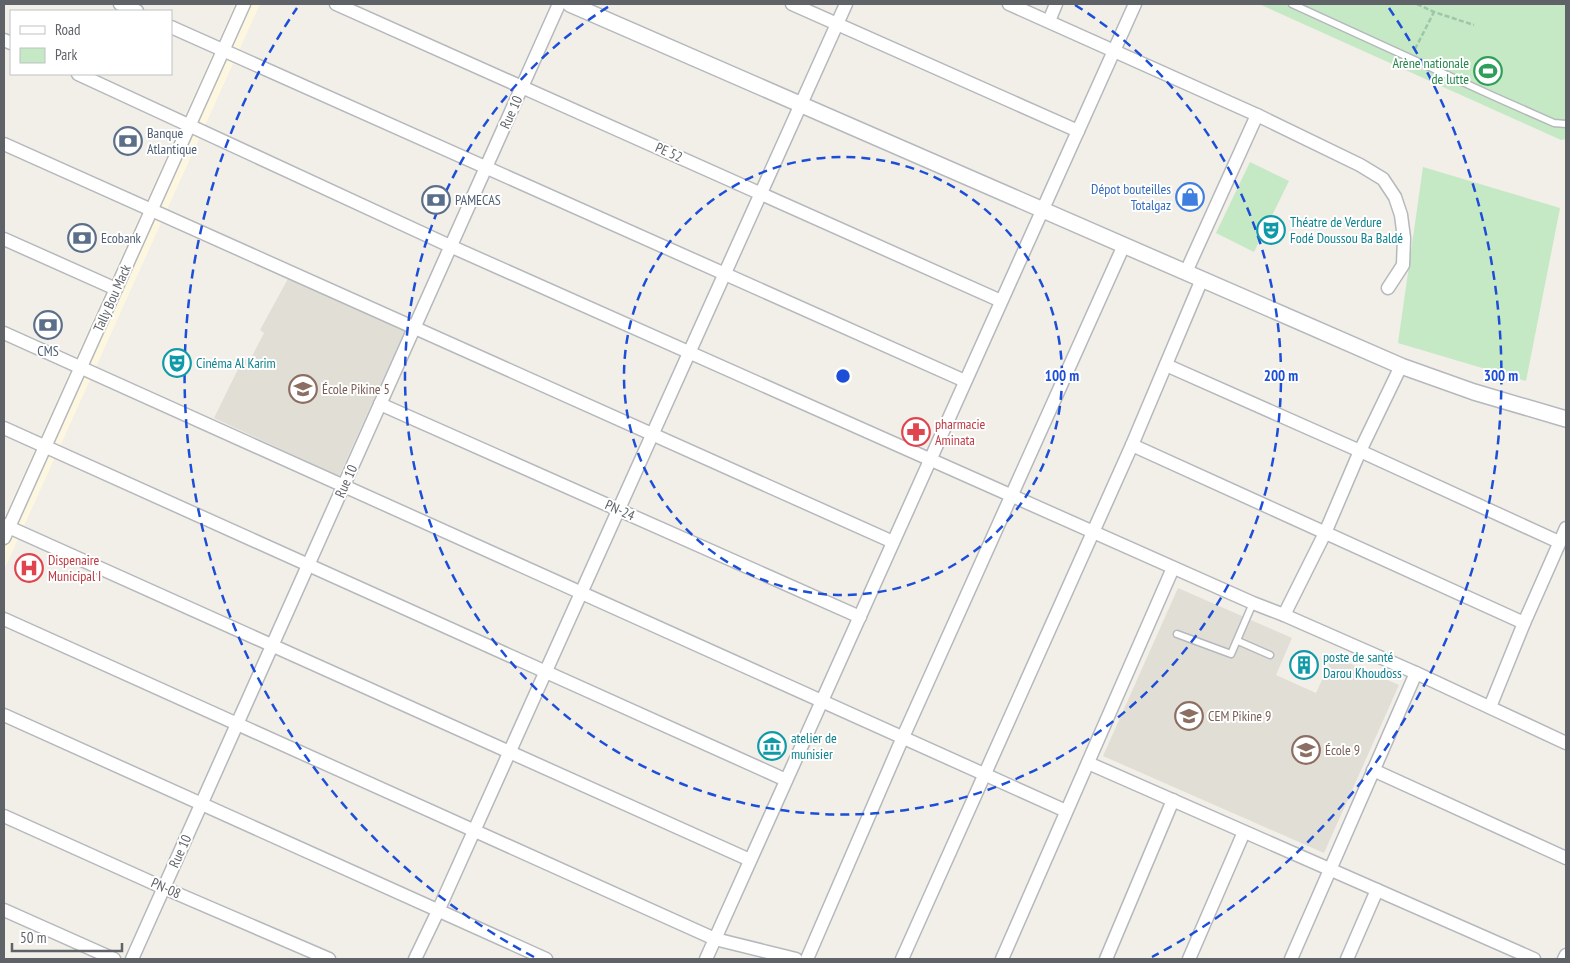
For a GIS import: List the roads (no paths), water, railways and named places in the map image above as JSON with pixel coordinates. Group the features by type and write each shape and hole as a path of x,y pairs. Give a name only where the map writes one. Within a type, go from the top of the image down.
{"street":[{"path":"120,4 135,10"},
{"name":"Tally Bou Mack","path":"5,530 45,446 244,4"},
{"name":"PE 52","path":"336,4 1001,301"},
{"name":"Rue 10","path":"132,959 559,4"},
{"path":"570,4 1401,366 1474,392 1566,419"},
{"path":"792,4 1078,131"},
{"path":"415,959 846,4"},
{"path":"1009,4 1257,115 1383,178 1395,197 1401,215 1404,238 1403,265 1388,288"},
{"path":"1049,22 1056,4"},
{"path":"706,959 1135,4"},
{"path":"172,27 966,381"},
{"path":"80,75 450,246 1173,568 1565,738"},
{"path":"1186,272 1257,115"},
{"path":"4,144 893,542"},
{"path":"4,239 116,289"},
{"path":"807,959 903,737 1124,245"},
{"path":"902,959 1132,446 1202,279"},
{"path":"4,333 1066,811"},
{"path":"1166,365 1559,542"},
{"path":"1284,615 1325,533 1360,451 1401,366"},
{"name":"PN-24","path":"380,404 860,617"},
{"path":"4,428 786,780"},
{"path":"1132,446 1524,624"},
{"path":"1490,707 1566,528"},
{"path":"5,530 272,646 750,860"},
{"path":"1002,959 1173,568"},
{"path":"4,619 715,939 796,959"},
{"path":"1291,959 1416,673"},
{"path":"4,715 546,959"},
{"path":"1088,763 1534,959"},
{"path":"1374,770 1566,858"},
{"path":"1106,959 1173,800"},
{"name":"PN-08","path":"4,816 329,959"},
{"path":"1189,959 1244,832"},
{"path":"1347,959 1377,890"},
{"path":"4,910 114,959"},
{"path":"1564,959 1566,955"}],"lane":[{"path":"1292,4 1554,123 1566,124"},
{"path":"1177,634 1231,654 1253,603"},
{"path":"1238,641 1270,655"}],"place":[{"name":"Arène nationale de lutte","path":"1488,71"},
{"name":"Banque Atlantique","path":"128,141"},
{"name":"Dépot bouteilles Totalgaz","path":"1190,197"},
{"name":"PAMECAS","path":"436,200"},
{"name":"Théatre de Verdure Fodé Doussou Ba Baldé","path":"1271,230"},
{"name":"Ecobank","path":"82,238"},
{"name":"CMS","path":"48,325"},
{"name":"Cinéma Al Karim","path":"177,363"},
{"name":"École Pikine 5","path":"303,389"},
{"name":"pharmacie Aminata","path":"916,432"},
{"name":"Dispenaire Municipal I","path":"29,568"},
{"name":"poste de santé Darou Khoudoss","path":"1304,665"},
{"name":"CEM Pikine 9","path":"1189,716"},
{"name":"atelier de munisier","path":"772,746"},
{"name":"École 9","path":"1306,750"}]}
